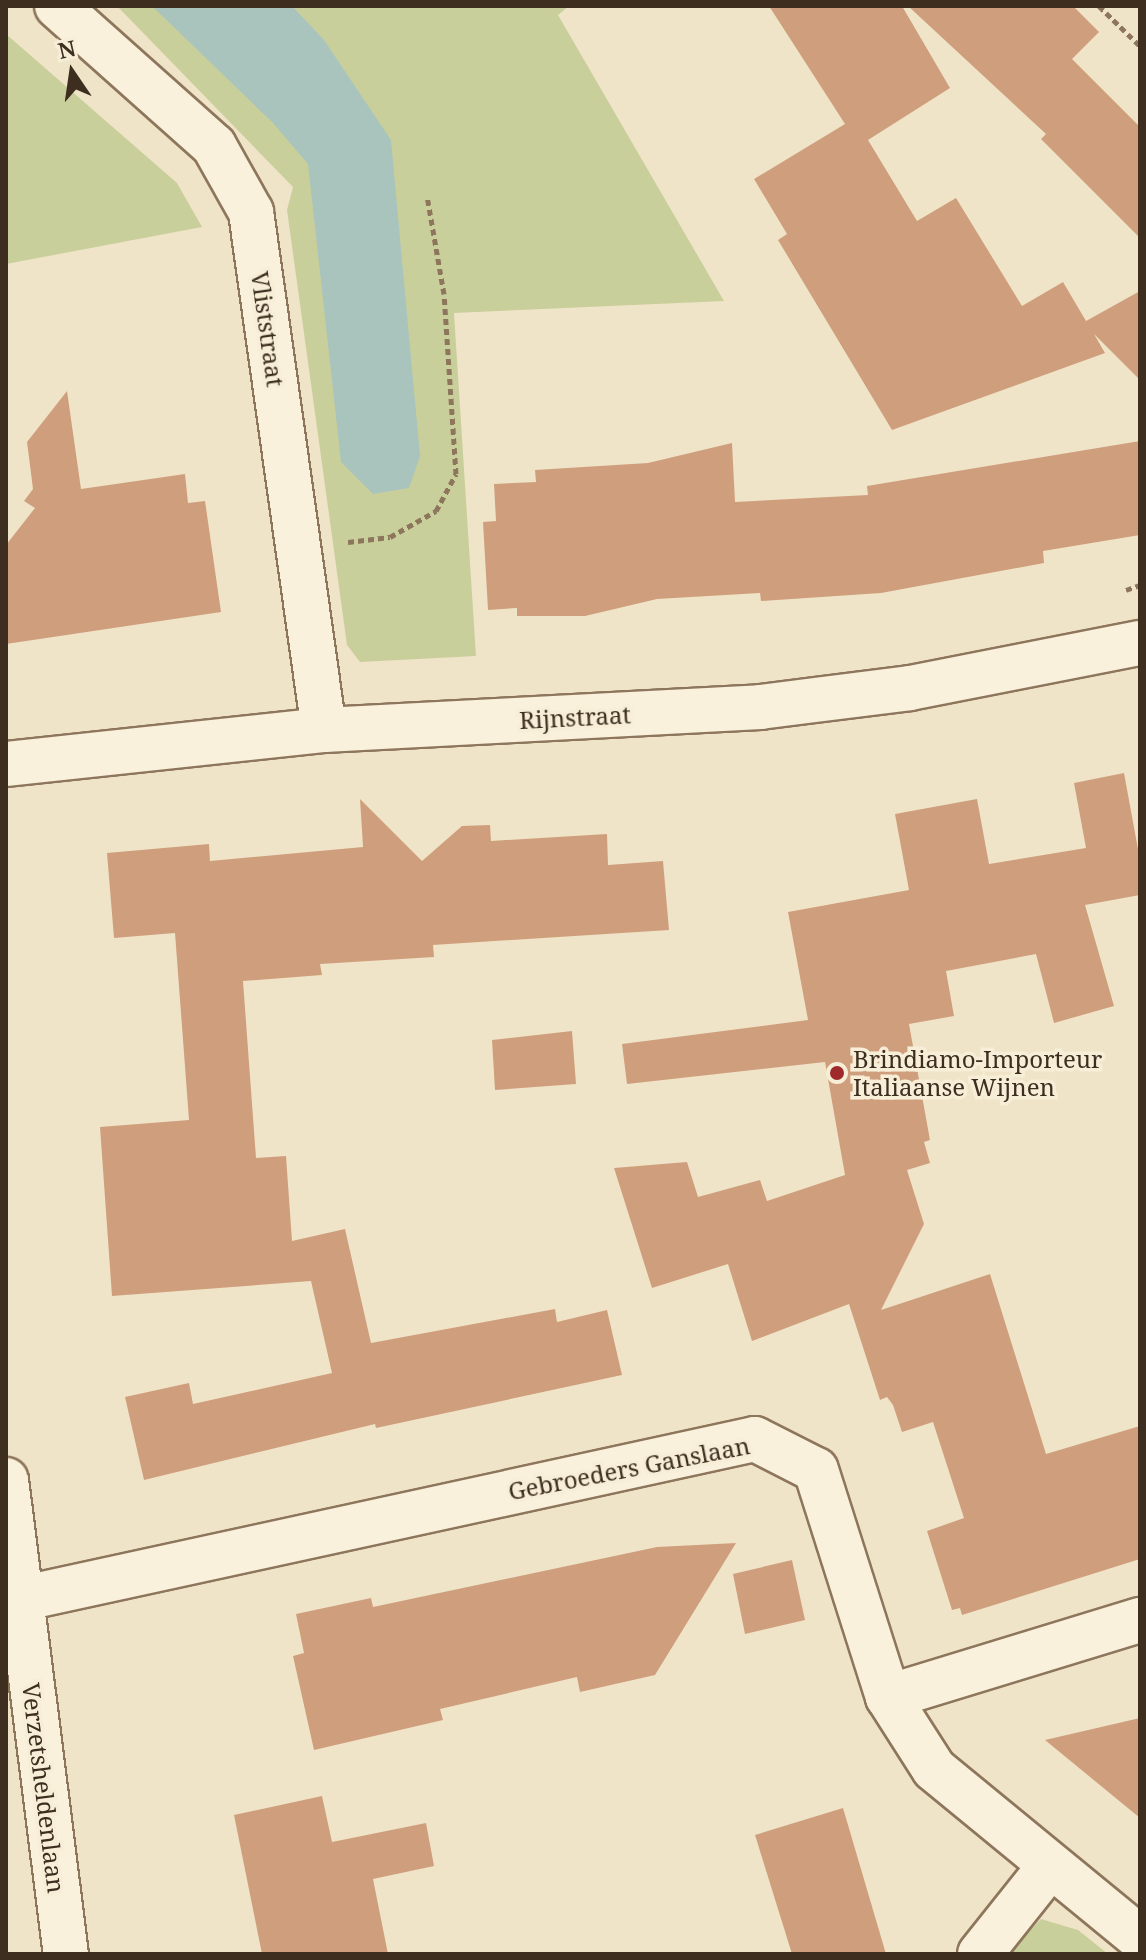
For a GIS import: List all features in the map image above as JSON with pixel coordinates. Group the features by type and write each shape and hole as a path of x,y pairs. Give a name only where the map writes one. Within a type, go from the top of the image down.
{"street":[{"name":"Vliststraat","path":"57,6 214,146 251,212 324,730"},
{"name":"Rijnstraat","path":"6,764 324,730 760,707 910,688 1140,643"},
{"name":"Gebroeders Ganslaan","path":"20,1599 755,1439 816,1470 888,1697 934,1769 1140,1938"},
{"name":"Verzetsheldenlaan","path":"6,1480 66,1954"},
{"path":"888,1697 1140,1620"},
{"path":"980,1954 1050,1866"}],"path":[{"path":"1099,6 1140,46"},
{"path":"299,548 390,537 436,511 456,474 444,294 427,196"}],"green space":[{"path":"117,6 569,6 558,15 724,301 454,313 476,656 360,662 347,645 287,210 293,187"},
{"path":"6,34 177,183 202,227 6,264"},
{"path":"1041,1919 1078,1930 1108,1954 1007,1954"}],"water":[{"path":"152,6 292,6 324,40 391,140 420,456 409,488 373,494 341,462 308,164 273,123"}],"building":[{"path":"769,6 902,6 950,88 868,140 917,221 956,198 1022,306 1063,282 1086,321 1140,291 1140,380 1094,334 1105,353 892,430 778,240 787,234 754,179 845,124"},
{"path":"908,6 1073,6 1099,32 1072,59 1140,127 1140,238 1041,139 1046,134"},
{"path":"67,391 81,489 185,474 188,503 205,501 221,612 6,644 6,545 35,508 24,501 33,489 27,442"},
{"path":"1140,441 1140,535 1043,551 1044,563 881,593 761,601 760,593 657,599 585,616 517,616 517,608 488,610 483,522 496,521 494,484 536,482 535,470 648,463 732,443 735,502 868,495 867,486"},
{"path":"1124,773 1140,860 1140,895 1085,905 1114,1006 1054,1023 1036,954 946,971 954,1016 909,1024 930,1140 924,1142 930,1163 907,1170 924,1224 881,1310 990,1274 1046,1454 1140,1426 1140,1559 962,1615 960,1608 952,1610 927,1531 964,1518 933,1422 902,1432 893,1405 887,1397 880,1400 849,1304 752,1341 728,1264 652,1288 614,1168 687,1162 698,1197 760,1180 767,1201 845,1175 825,1062 627,1084 622,1044 808,1020 788,912 909,890 895,814 977,799 989,864 1086,848 1074,783"},
{"path":"360,799 422,861 462,826 490,825 491,841 607,834 608,865 663,861 669,930 433,945 434,957 320,964 322,975 243,981 256,1158 286,1156 292,1241 345,1229 371,1343 555,1309 557,1322 607,1310 622,1375 376,1428 375,1424 144,1480 125,1397 189,1383 193,1404 332,1373 311,1281 112,1296 100,1127 189,1120 175,933 114,938 107,853 209,844 210,861 363,847"},
{"path":"572,1031 576,1084 495,1090 492,1040"},
{"path":"736,1543 655,1675 580,1692 577,1677 440,1709 443,1720 314,1750 293,1656 304,1653 296,1614 371,1598 373,1607 657,1547"},
{"path":"792,1560 805,1620 745,1634 733,1574"},
{"path":"1140,1718 1140,1818 1045,1740"},
{"path":"322,1796 332,1842 426,1823 434,1866 373,1879 388,1954 262,1954 234,1815"},
{"path":"843,1808 886,1954 792,1954 755,1835"}],"place":[{"name":"Brindiamo-Importeur Italiaanse Wijnen","path":"837,1073"}]}
